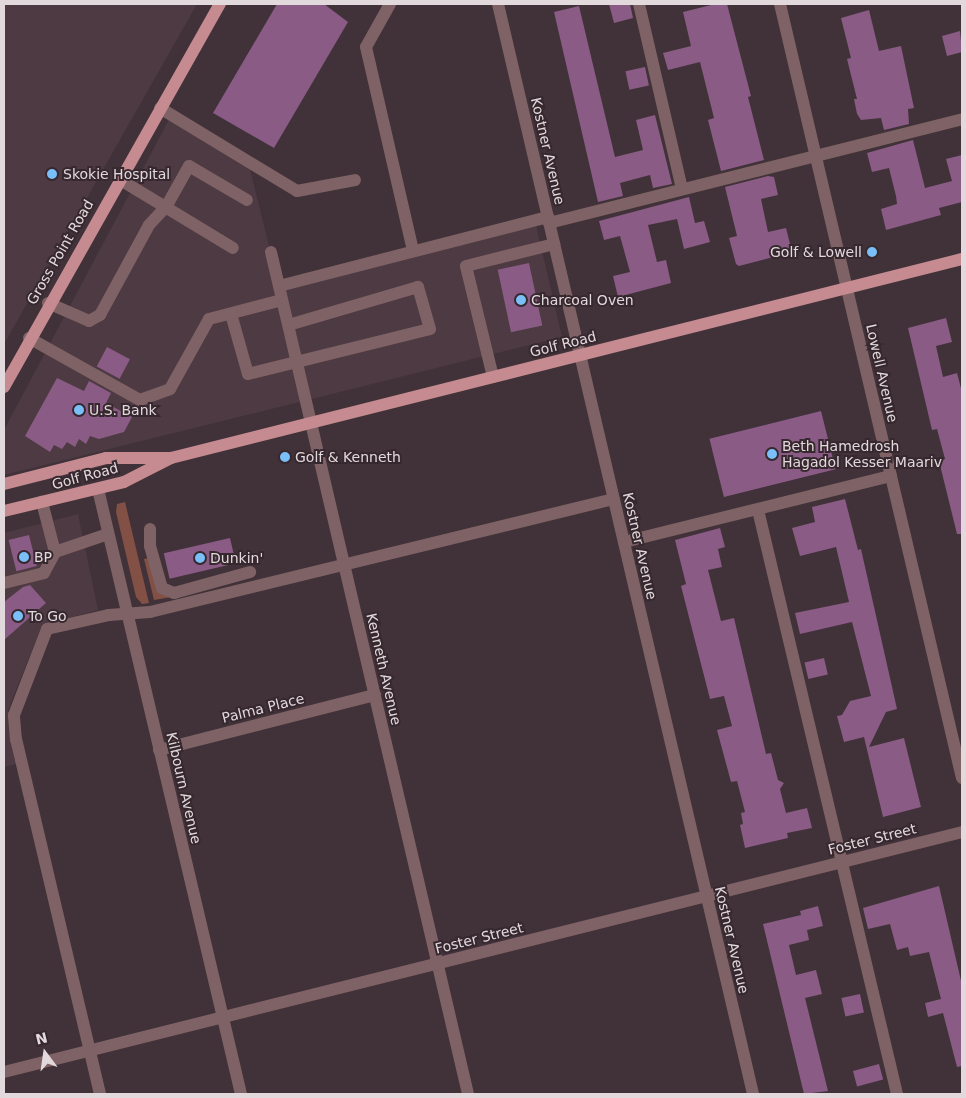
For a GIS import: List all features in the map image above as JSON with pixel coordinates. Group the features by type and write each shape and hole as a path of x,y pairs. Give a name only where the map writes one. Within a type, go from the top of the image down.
{"main road":[{"name":"Gross Point Road","path":"4,387 48,303 220,4"},
{"name":"Golf Road","path":"4,511 124,482 170,458 962,260"},
{"name":"Golf Road","path":"4,484 106,458 170,458"}],"street":[{"path":"390,4 366,46 413,251"},
{"name":"Kostner Avenue","path":"498,4 753,1094"},
{"path":"639,4 682,189"},
{"name":"Lowell Avenue","path":"780,4 962,778"},
{"path":"160,108 297,191 355,180"},
{"path":"279,286 413,251 682,189 962,119"},
{"path":"48,303 89,321 100,315 149,225 166,208 189,166 247,200"},
{"path":"119,179 233,248"},
{"path":"493,377 466,266 554,244"},
{"name":"Kenneth Avenue","path":"271,252 468,1094"},
{"path":"231,314 248,374 430,329 418,287 288,325"},
{"path":"29,338 140,400 170,389 209,319 282,300"},
{"path":"624,542 891,476"},
{"name":"Kilbourn Avenue","path":"98,489 241,1094"},
{"path":"100,1094 16,740 14,715 47,629 127,613 150,612 344,563 613,499"},
{"path":"4,583 44,573 55,552 42,502"},
{"path":"758,510 897,1094"},
{"path":"150,529 150,546 162,588 174,593 250,572"},
{"path":"55,552 108,534"},
{"name":"Palma Place","path":"159,750 375,695"},
{"name":"Foster Street","path":"4,1072 962,832"}],"shaded area":[{"name":"Skokie Hospital","path":"4,4 197,4 4,344"},
{"path":"172,114 248,161 279,286 535,221 562,337 4,475 4,430"},
{"path":"125,502 149,603 142,604 136,597 116,512 117,504"},
{"path":"78,514 98,610 42,625 8,710 9,733 16,764 4,767 4,533"},
{"path":"149,558 172,597 154,600 144,559"}],"building":[{"path":"277,4 324,4 348,22 274,148 213,113"},
{"path":"609,4 630,4 633,18 614,23"},
{"path":"715,4 727,4 751,96 748,97 764,160 721,171 708,120 714,118 700,62 668,70 663,53 691,46 683,12"},
{"path":"579,6 615,157 643,150 636,120 655,115 672,184 653,188 650,175 620,183 623,196 598,202 554,12"},
{"path":"869,10 879,51 901,46 914,108 908,109 909,124 884,130 881,118 861,120 857,114 854,99 857,99 847,59 851,58 841,18"},
{"path":"960,31 962,52 947,56 942,36"},
{"path":"645,67 649,86 629,90 625,71"},
{"path":"913,140 925,188 952,181 946,159 962,155 962,202 939,208 941,215 886,230 881,209 897,204 896,196 889,168 872,172 867,153"},
{"path":"768,176 774,177 778,195 761,199 768,232 786,228 792,252 739,266 736,264 729,238 737,236 725,187"},
{"path":"689,197 695,223 704,221 710,242 684,249 677,219 648,225 657,262 666,260 671,283 618,297 613,276 630,272 620,236 604,240 599,221"},
{"name":"Charcoal Oven","path":"529,263 542,326 511,332 498,270"},
{"path":"946,318 952,342 936,346 943,377 957,373 962,392 962,534 957,534 939,461 945,459 937,429 932,430 908,328"},
{"path":"107,347 130,359 120,379 97,366"},
{"name":"U.S. Bank","path":"57,378 84,391 89,381 111,393 106,403 132,417 124,432 99,439 90,436 86,444 79,439 75,447 67,442 62,449 54,445 50,452 25,436"},
{"name":"Beth Hamedrosh Hagadol Kesser Maariv","path":"821,411 836,469 724,497 709,439"},
{"path":"845,499 858,550 861,549 897,709 886,712 869,747 904,738 921,807 883,817 864,737 844,742 837,716 842,715 850,701 871,696 852,622 800,634 795,613 849,602 836,547 800,556 792,528 815,522 812,507"},
{"path":"720,528 725,547 718,549 722,567 708,570 721,621 734,618 766,754 771,753 778,780 784,783 780,789 786,813 807,808 812,828 787,833 788,838 745,848 740,825 743,824 741,813 745,812 737,781 731,782 717,730 732,726 724,696 710,699 681,586 686,584 675,540"},
{"name":"BP","path":"29,535 37,566 16,571 9,540"},
{"name":"Dunkin'","path":"230,538 236,563 170,579 164,553"},
{"name":"To Go","path":"30,585 46,603 4,640 4,602 23,587"},
{"path":"824,658 828,675 808,679 805,662"},
{"path":"939,886 962,985 962,1066 957,1067 943,1013 928,1017 925,1003 941,999 929,952 910,956 908,947 897,950 890,924 868,929 863,908"},
{"path":"818,906 823,926 807,930 809,940 789,945 796,975 816,970 822,994 805,998 828,1091 804,1094 763,924 801,915 800,911"},
{"path":"860,994 864,1013 845,1017 841,998"},
{"path":"879,1064 883,1079 857,1086 853,1071"}],"place":[{"name":"Skokie Hospital","path":"52,174"},
{"name":"Golf & Lowell","path":"872,252"},
{"name":"Charcoal Oven","path":"521,300"},
{"name":"U.S. Bank","path":"79,410"},
{"name":"Beth Hamedrosh Hagadol Kesser Maariv","path":"772,454"},
{"name":"Golf & Kenneth","path":"285,457"},
{"name":"BP","path":"24,557"},
{"name":"Dunkin'","path":"200,558"},
{"name":"To Go","path":"18,616"}]}
